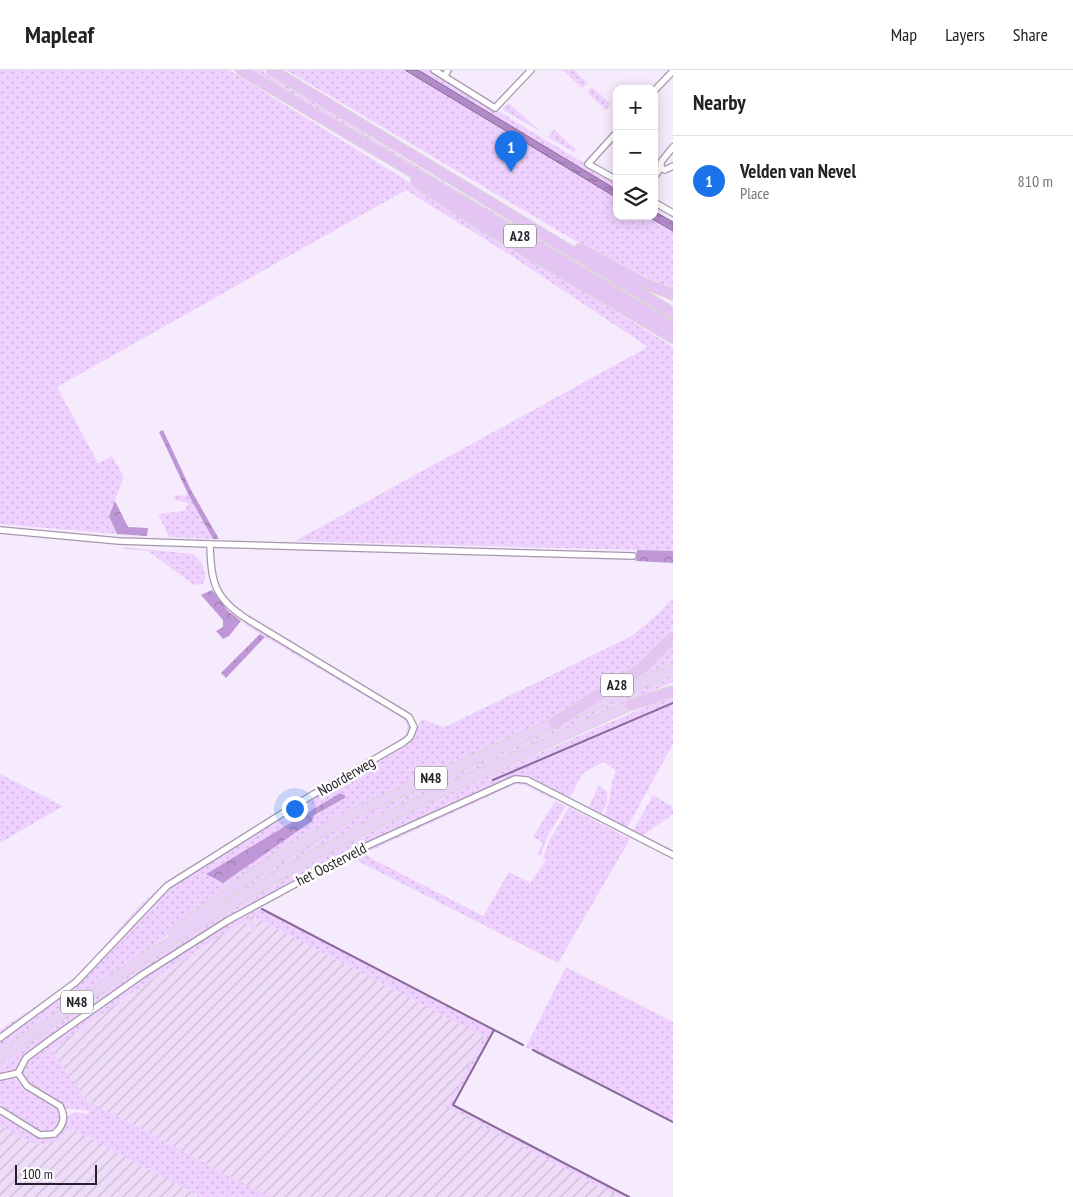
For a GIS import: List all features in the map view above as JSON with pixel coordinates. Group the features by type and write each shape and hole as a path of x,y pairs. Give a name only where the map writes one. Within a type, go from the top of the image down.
{"highway":[{"name":"A28","path":"241,70 673,327"},
{"name":"A28","path":"272,70 673,313"},
{"name":"A28","path":"366,145 433,194 474,220 673,338"},
{"name":"A28","path":"514,216 673,296"},
{"name":"A28","path":"647,322 673,345"},
{"name":"A28","path":"554,723 641,669 673,637"},
{"name":"N48","path":"0,1058 156,948 232,888 290,850 356,812 673,669"},
{"name":"N48","path":"156,948 286,872 368,827 673,685"},
{"name":"N48","path":"632,705 673,691"}],"street":[{"path":"434,70 495,108 531,70"},
{"path":"444,76 448,70"},
{"path":"658,87 673,70"},
{"path":"613,136 588,164 613,178"},
{"path":"656,175 661,168 661,162 673,147"},
{"path":"661,168 665,170 673,166"},
{"path":"658,204 673,213"},
{"path":"0,530 119,541 633,556"},
{"name":"Noorderweg","path":"0,1038 76,982 167,886 302,802 406,741 413,732 414,725 408,717 247,619 226,604 212,579 210,544"},
{"name":"het Oosterveld","path":"18,1073 26,1058 50,1040 142,975 227,921 360,849 515,779 527,780 673,855"},
{"path":"0,1077 18,1073 27,1086 60,1106 63,1114 62,1125 54,1134 40,1135 0,1110"}],"shaded area":[{"path":"0,70 229,70 673,347 673,551 295,541 648,347 510,255 406,190 57,387 98,463 112,456 124,477 109,516 117,534 0,524"},
{"path":"248,70 262,70 440,180 673,318 673,322"},
{"path":"286,70 405,70 613,196 613,220 654,220 673,231 673,290 574,240"},
{"path":"418,70 430,70 613,181 613,188"},
{"path":"563,70 574,70 587,83 582,88"},
{"path":"592,87 611,104 606,110 587,92"},
{"path":"509,103 541,132 502,109"},
{"path":"554,129 576,150 574,152 548,137"},
{"path":"188,494 213,539 169,537 158,514 184,511 189,503 174,500 175,495 184,496"},
{"path":"122,547 193,554 202,563 206,579 202,584 194,585 148,551 123,549"},
{"path":"673,598 673,628 635,670 550,720 364,805 301,839 225,891 153,946 0,1053 0,1040 72,987 169,886 410,739 422,719 443,727 451,724 632,636","holes":["340,793 343,793 345,798 313,817 312,821 302,828 206,874"]},
{"path":"249,623 405,718 412,727 407,738 163,887 78,978 0,1036 0,1030 75,978 136,910 172,878 405,736 408,726 403,718 245,625"},
{"path":"673,643 673,664 610,695"},
{"path":"673,671 673,682 509,757 192,925 229,892 298,848 355,817"},
{"path":"673,695 673,744 627,828 604,816 616,770 603,762 583,773 569,799 526,778 511,778 429,813 349,851 270,893 194,939 26,1055 14,1071 0,1074 0,1062 73,1009 242,899 404,812"},
{"path":"0,774 63,806 0,843"},
{"path":"522,780 553,796 552,799 527,786 516,784 363,854 483,916 509,872 530,883 546,860 543,858 549,841 569,807 630,839 558,963 352,858 316,875 260,908 494,1030 454,1105 632,1197 620,1197 446,1107 484,1037 253,916 249,918 257,929 253,932 244,921 134,991 51,1050 87,1101 270,1197 201,1197 69,1127 53,1142 44,1144 27,1140 0,1125 0,1113 29,1133 46,1138 53,1137 60,1132 69,1115 75,1112 88,1114 89,1111 64,1108 58,1102 34,1088 23,1076 23,1068 28,1059 166,962 223,925 284,890 448,811 515,781"},
{"path":"599,785 607,792 607,803 601,815 588,808"},
{"path":"653,795 673,807 673,814 642,836 633,831"},
{"path":"555,801 566,806 547,837 541,856 537,854 543,843 533,837"},
{"path":"253,916 484,1037 447,1107 620,1197 270,1197 87,1101 51,1050 134,991 244,921 252,932 257,929 249,918"},
{"path":"566,967 673,1022 673,1122 526,1047"},
{"path":"13,1077 27,1089 58,1108 61,1121 53,1131 40,1133 10,1114 0,1104 0,1079"},
{"path":"0,1125 19,1137 39,1144 60,1138 69,1127 201,1197 0,1197"}],"green space":[{"path":"163,430 191,490 219,539 213,539 188,494 159,432"},
{"path":"115,501 128,527 148,528 147,536 117,534 109,516"},
{"path":"637,550 673,551 673,563 636,561"},
{"path":"212,590 228,611 241,621 229,636 223,639 216,631 223,627 223,620 201,595"},
{"path":"260,634 265,637 226,678 221,673"},
{"path":"340,793 345,795 345,798 313,816 312,821 223,883 206,874"}],"water":[{"path":"405,70 418,70 613,188 613,196"},
{"path":"658,213 673,222 673,231 654,220 658,220"}],"waterway":[{"path":"493,780 673,703"},
{"path":"262,909 523,1045"},
{"path":"494,1030 453,1105 629,1197"},
{"path":"533,1050 673,1122"}],"place":[{"name":"Velden van Nevel","path":"511,172"}]}
